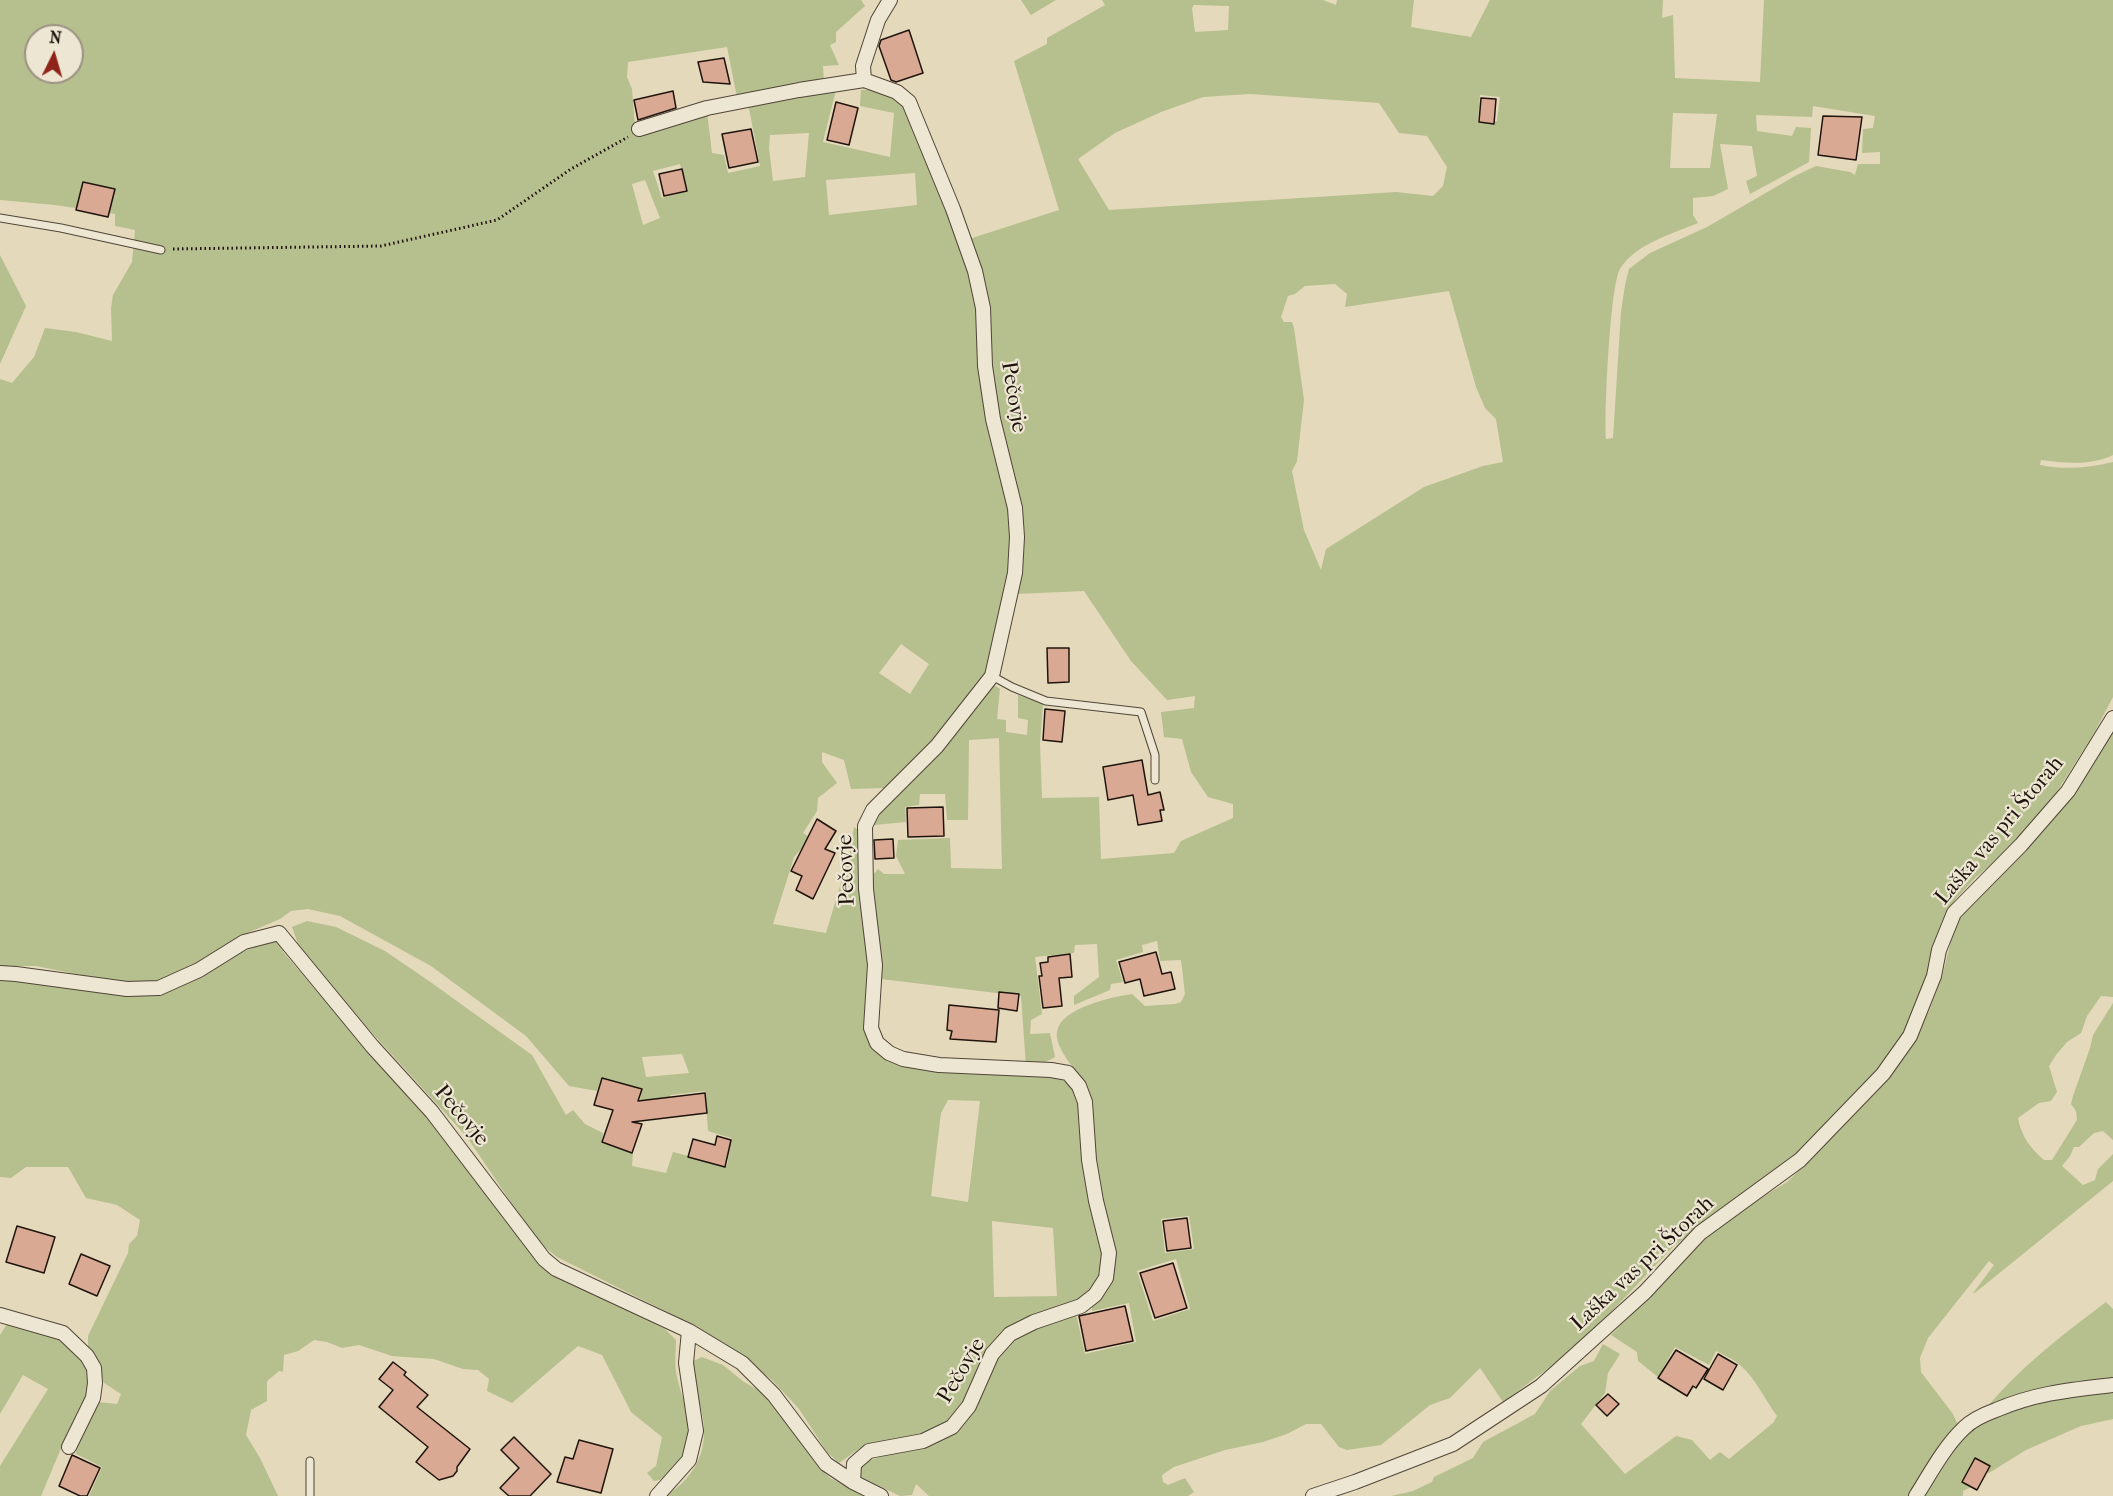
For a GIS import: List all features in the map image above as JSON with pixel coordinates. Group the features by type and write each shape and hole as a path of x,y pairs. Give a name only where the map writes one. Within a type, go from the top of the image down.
{"street":[{"path":"639,129 707,108 864,80 862,66 878,20 890,0"},
{"name":"Pečovje","path":"853,1482 854,1464 869,1451 923,1441 952,1427 969,1406 992,1354 1010,1334 1034,1322 1081,1306 1095,1295 1106,1278 1109,1253 1089,1160 1085,1102 1079,1086 1068,1073 1051,1070 939,1065 903,1059 889,1053 877,1043 871,1028 875,965 866,889 865,826 873,810 937,746 993,676 1015,573 1017,537 1015,508 993,418 985,366 983,308 975,271 953,209 909,102 897,92 864,80"},
{"name":"Laška vas pri Štorah","path":"1313,1496 1453,1444 1541,1386 1645,1292 1700,1233 1800,1160 1883,1074 1910,1036 1934,976 1939,950 1954,913 2021,845 2068,791 2113,718"},
{"name":"Pečovje","path":"0,973 127,989 159,988 199,970 244,942 279,933 372,1046 432,1112 544,1259 556,1269 689,1331 742,1363 774,1395 826,1464 853,1482 881,1496"},
{"path":"0,1315 63,1333 87,1356 94,1368 93,1398 69,1447"},
{"path":"657,1496 689,1460 696,1431 686,1363 689,1331"},
{"path":"1916,1496 1964,1427 1985,1414 2019,1400 2046,1393 2113,1385"}],"lane":[{"path":"0,218 161,249"},
{"path":"993,676 1012,687 1046,701 1141,712 1155,755 1155,780"},
{"path":"310,1461 310,1496"}],"path":[{"path":"161,249 381,246 497,220 571,169 639,129"}],"green space":[{"path":"0,0 861,0 865,6 836,32 836,42 830,45 839,65 823,66 824,82 737,97 727,47 628,62 627,77 632,89 635,126 632,127 635,135 707,112 712,153 724,155 728,173 760,166 748,103 836,90 823,142 890,157 894,113 860,106 861,90 880,90 907,105 974,281 1009,501 1014,551 986,676 924,754 885,788 851,789 844,760 822,752 822,762 837,783 818,798 817,811 803,833 811,838 794,857 773,924 826,933 849,856 854,827 860,831 871,989 865,1025 896,1062 930,1071 1059,1077 1073,1088 1078,1097 1103,1243 1104,1262 1100,1279 1086,1295 1071,1304 1009,1330 962,1409 948,1422 935,1430 911,1438 860,1448 839,1463 827,1452 799,1409 772,1380 738,1353 683,1320 557,1257 537,1241 467,1137 322,978 298,944 292,927 307,921 336,927 385,951 429,981 532,1055 566,1115 573,1110 585,1124 603,1133 602,1142 633,1153 632,1166 666,1173 673,1152 727,1166 731,1138 708,1131 705,1091 670,1095 671,1101 640,1104 641,1088 601,1079 597,1091 569,1086 526,1036 431,966 340,916 308,909 291,911 280,919 238,937 186,973 155,985 36,966 0,966 0,379 12,383 34,357 45,328 76,332 112,341 113,295 132,262 135,230 115,226 115,214 0,200","holes":["809,133 805,177 773,181 769,149 770,135","680,164 688,191 662,198 653,171","915,173 917,205 829,215 826,180","645,180 660,218 643,225 632,184","901,644 929,664 910,694 879,673","682,1054 689,1073 646,1077 642,1057","948,1100 980,1101 968,1202 931,1196 941,1113","992,1221 1053,1228 1057,1296 994,1297"]},
{"path":"1021,0 1056,0 1031,15"},
{"path":"1102,0 1323,0 1336,5 1337,0 1414,0 1411,27 1471,37 1490,0 1663,0 1662,18 1673,15 1675,78 1760,82 1764,0 2113,0 2113,455 2087,462 2041,460 2040,465 2076,468 2113,462 2113,697 2093,735 2058,790 2015,845 1976,877 1955,900 1947,916 1910,1026 1877,1072 1823,1126 1795,1158 1765,1176 1673,1247 1587,1337 1503,1402 1480,1368 1450,1398 1430,1405 1381,1445 1347,1450 1339,1447 1321,1424 1306,1424 1287,1434 1263,1442 1225,1450 1174,1467 1162,1475 1163,1482 1168,1485 1185,1478 1194,1492 1188,1496 929,1496 916,1484 912,1495 900,1496 861,1477 861,1466 867,1461 943,1437 994,1361 1013,1338 1024,1330 1076,1314 1085,1354 1136,1342 1129,1303 1092,1311 1092,1306 1110,1283 1115,1254 1074,1069 1060,1046 1057,1032 1067,1016 1100,1001 1132,994 1145,1006 1175,1004 1181,1002 1185,994 1181,960 1160,961 1157,941 1142,945 1143,952 1116,960 1123,982 1111,984 1110,990 1074,1005 1074,996 1099,977 1097,944 1075,945 1074,953 1035,957 1042,1014 1031,1020 1030,1034 1050,1033 1055,1057 1040,1065 1026,1066 1021,996 881,979 872,876 878,869 884,874 905,874 896,856 898,840 950,838 951,868 1002,869 999,738 969,740 968,820 947,820 945,794 920,794 919,805 905,807 906,822 874,825 874,821 994,685 1000,689 997,719 1006,720 1006,732 1027,735 1028,720 1018,718 1018,695 1043,704 1040,744 1042,798 1099,797 1101,859 1174,853 1181,841 1233,818 1233,804 1208,797 1191,772 1182,739 1164,737 1161,712 1194,708 1195,696 1167,700 1131,661 1084,591 1016,594 1001,437 969,239 1059,210 1014,61 1047,44 1047,38 1105,5","holes":["1194,5 1229,6 1228,30 1195,32 1192,8","1250,94 1379,103 1399,133 1427,136 1447,167 1443,186 1433,196 1396,192 1109,210 1078,159 1115,133 1161,112 1203,97","1480,95 1500,97 1497,121 1478,121","1813,106 1875,116 1873,128 1863,129 1862,153 1880,152 1880,164 1858,164 1855,175 1816,166 1707,227 1650,253 1629,269 1621,312 1613,438 1606,439 1611,323 1616,280 1620,269 1644,246 1698,223 1693,215 1693,198 1713,196 1728,189 1720,144 1752,146 1757,176 1746,181 1750,194 1809,162 1811,128 1796,127 1792,136 1757,131 1756,115 1812,117","1673,113 1717,114 1710,168 1670,168","1335,284 1347,294 1345,307 1449,291 1476,387 1485,408 1496,419 1503,462 1483,466 1424,487 1326,549 1321,570 1304,530 1292,471 1297,461 1304,400 1294,328 1292,322 1284,322 1281,317 1288,296 1295,294 1305,286","1189,1216 1194,1249 1165,1253 1161,1219","1176,1259 1190,1309 1153,1321 1137,1271"]},
{"path":"0,255 26,306 0,364"},
{"path":"2113,728 2113,997 2101,996 2087,1016 2081,1033 2067,1042 2049,1066 2057,1092 2051,1101 2039,1103 2018,1118 2024,1136 2031,1147 2044,1160 2052,1160 2077,1120 2076,1111 2071,1104 2073,1096 2093,1035 2113,1003 2113,1140 2103,1131 2094,1133 2079,1147 2074,1147 2062,1166 2083,1185 2095,1180 2098,1169 2113,1154 2113,1181 1973,1293 1994,1265 1989,1261 1928,1338 1920,1358 1921,1372 1953,1414 1959,1427 1911,1496 1391,1496 1413,1491 1432,1482 1434,1477 1473,1458 1483,1442 1535,1414 1550,1391 1580,1366 1594,1361 1603,1344 1620,1354 1608,1373 1605,1393 1581,1424 1625,1474 1676,1436 1692,1440 1710,1460 1720,1452 1729,1459 1773,1423 1777,1416 1756,1383 1741,1366 1729,1357 1716,1351 1709,1365 1675,1347 1658,1377 1638,1361 1637,1352 1611,1335 1708,1236 1743,1209 1787,1182 1904,1058 1929,1011 1942,977 1955,924 1972,897 2031,844 2060,809"},
{"path":"278,941 284,953 459,1154 546,1270 665,1329 676,1340 676,1372 691,1432 687,1454 669,1476 654,1481 647,1473 656,1466 662,1437 631,1412 602,1355 578,1346 512,1403 487,1391 489,1379 478,1370 463,1369 434,1359 392,1356 359,1345 342,1348 314,1340 298,1351 284,1355 283,1372 279,1371 267,1381 267,1401 251,1410 246,1435 278,1496 89,1496 102,1467 76,1454 77,1445 98,1402 117,1404 121,1394 104,1383 88,1351 88,1336 128,1253 129,1244 137,1236 140,1220 117,1205 86,1198 68,1167 26,1167 11,1178 0,1177 0,978 151,995 177,988 247,950"},
{"path":"2106,1302 2113,1309 2113,1381 1984,1411 2026,1366"},
{"path":"9,1321 47,1331 70,1344 87,1365 92,1383 89,1396 62,1446 41,1496 0,1496 0,1466 48,1389 23,1375 0,1414 0,1335"},
{"path":"702,1357 723,1365 744,1382 771,1397 815,1462 830,1478 867,1496 667,1496 692,1471 701,1453 704,1423 692,1372 693,1361"},
{"path":"2113,1388 2113,1419 2081,1426 2026,1450 1989,1473 1979,1468 1973,1486 1963,1491 1963,1496 1920,1496 1938,1468 1976,1424 2009,1408"}],"building":[{"path":"909,30 923,73 896,82 891,80 879,46 881,40"},
{"path":"724,58 730,84 703,82 698,62"},
{"path":"673,91 676,108 638,120 634,100"},
{"path":"1481,98 1496,99 1494,124 1479,122"},
{"path":"836,102 858,108 849,145 827,140"},
{"path":"1823,116 1862,117 1856,160 1818,155"},
{"path":"751,129 758,162 729,168 722,134"},
{"path":"682,169 687,191 664,196 659,174"},
{"path":"83,182 115,189 108,217 76,210"},
{"path":"1047,648 1069,648 1069,682 1048,683"},
{"path":"1045,709 1065,711 1062,742 1043,740"},
{"path":"1142,760 1148,795 1160,792 1164,810 1160,810 1162,821 1138,825 1133,795 1108,800 1103,767"},
{"path":"943,807 944,836 908,837 907,808"},
{"path":"817,819 836,831 825,849 835,853 813,899 796,890 802,876 791,871"},
{"path":"893,839 894,858 875,859 874,840"},
{"path":"1156,952 1162,974 1171,972 1175,989 1144,996 1140,979 1125,983 1119,962"},
{"path":"1070,954 1072,977 1059,978 1062,1006 1043,1008 1039,976 1042,976 1040,963 1048,962 1048,957"},
{"path":"999,992 1019,994 1017,1011 998,1008"},
{"path":"949,1005 999,1010 996,1042 950,1039 952,1031 947,1030"},
{"path":"602,1078 642,1089 638,1101 705,1093 707,1113 632,1122 642,1124 632,1153 602,1142 613,1110 594,1105"},
{"path":"717,1136 731,1140 725,1167 688,1157 693,1139 715,1145"},
{"path":"1187,1218 1191,1248 1167,1251 1163,1221"},
{"path":"17,1226 55,1237 44,1273 6,1262"},
{"path":"81,1254 110,1266 97,1296 69,1284"},
{"path":"1173,1263 1187,1308 1155,1318 1140,1273"},
{"path":"1125,1306 1133,1341 1086,1351 1079,1316"},
{"path":"1676,1350 1708,1369 1696,1388 1693,1386 1687,1396 1658,1378"},
{"path":"1718,1354 1737,1365 1723,1390 1704,1379"},
{"path":"393,1362 406,1372 404,1375 428,1395 417,1407 470,1449 453,1476 439,1480 416,1462 428,1447 379,1407 393,1390 379,1379"},
{"path":"1608,1394 1619,1404 1607,1416 1596,1405"},
{"path":"514,1437 551,1474 530,1496 509,1496 500,1488 519,1468 501,1450"},
{"path":"579,1440 613,1449 601,1493 557,1482 565,1457 573,1459"},
{"path":"72,1455 100,1468 87,1496 80,1496 59,1486"},
{"path":"1975,1458 1990,1466 1977,1490 1962,1482"}]}
